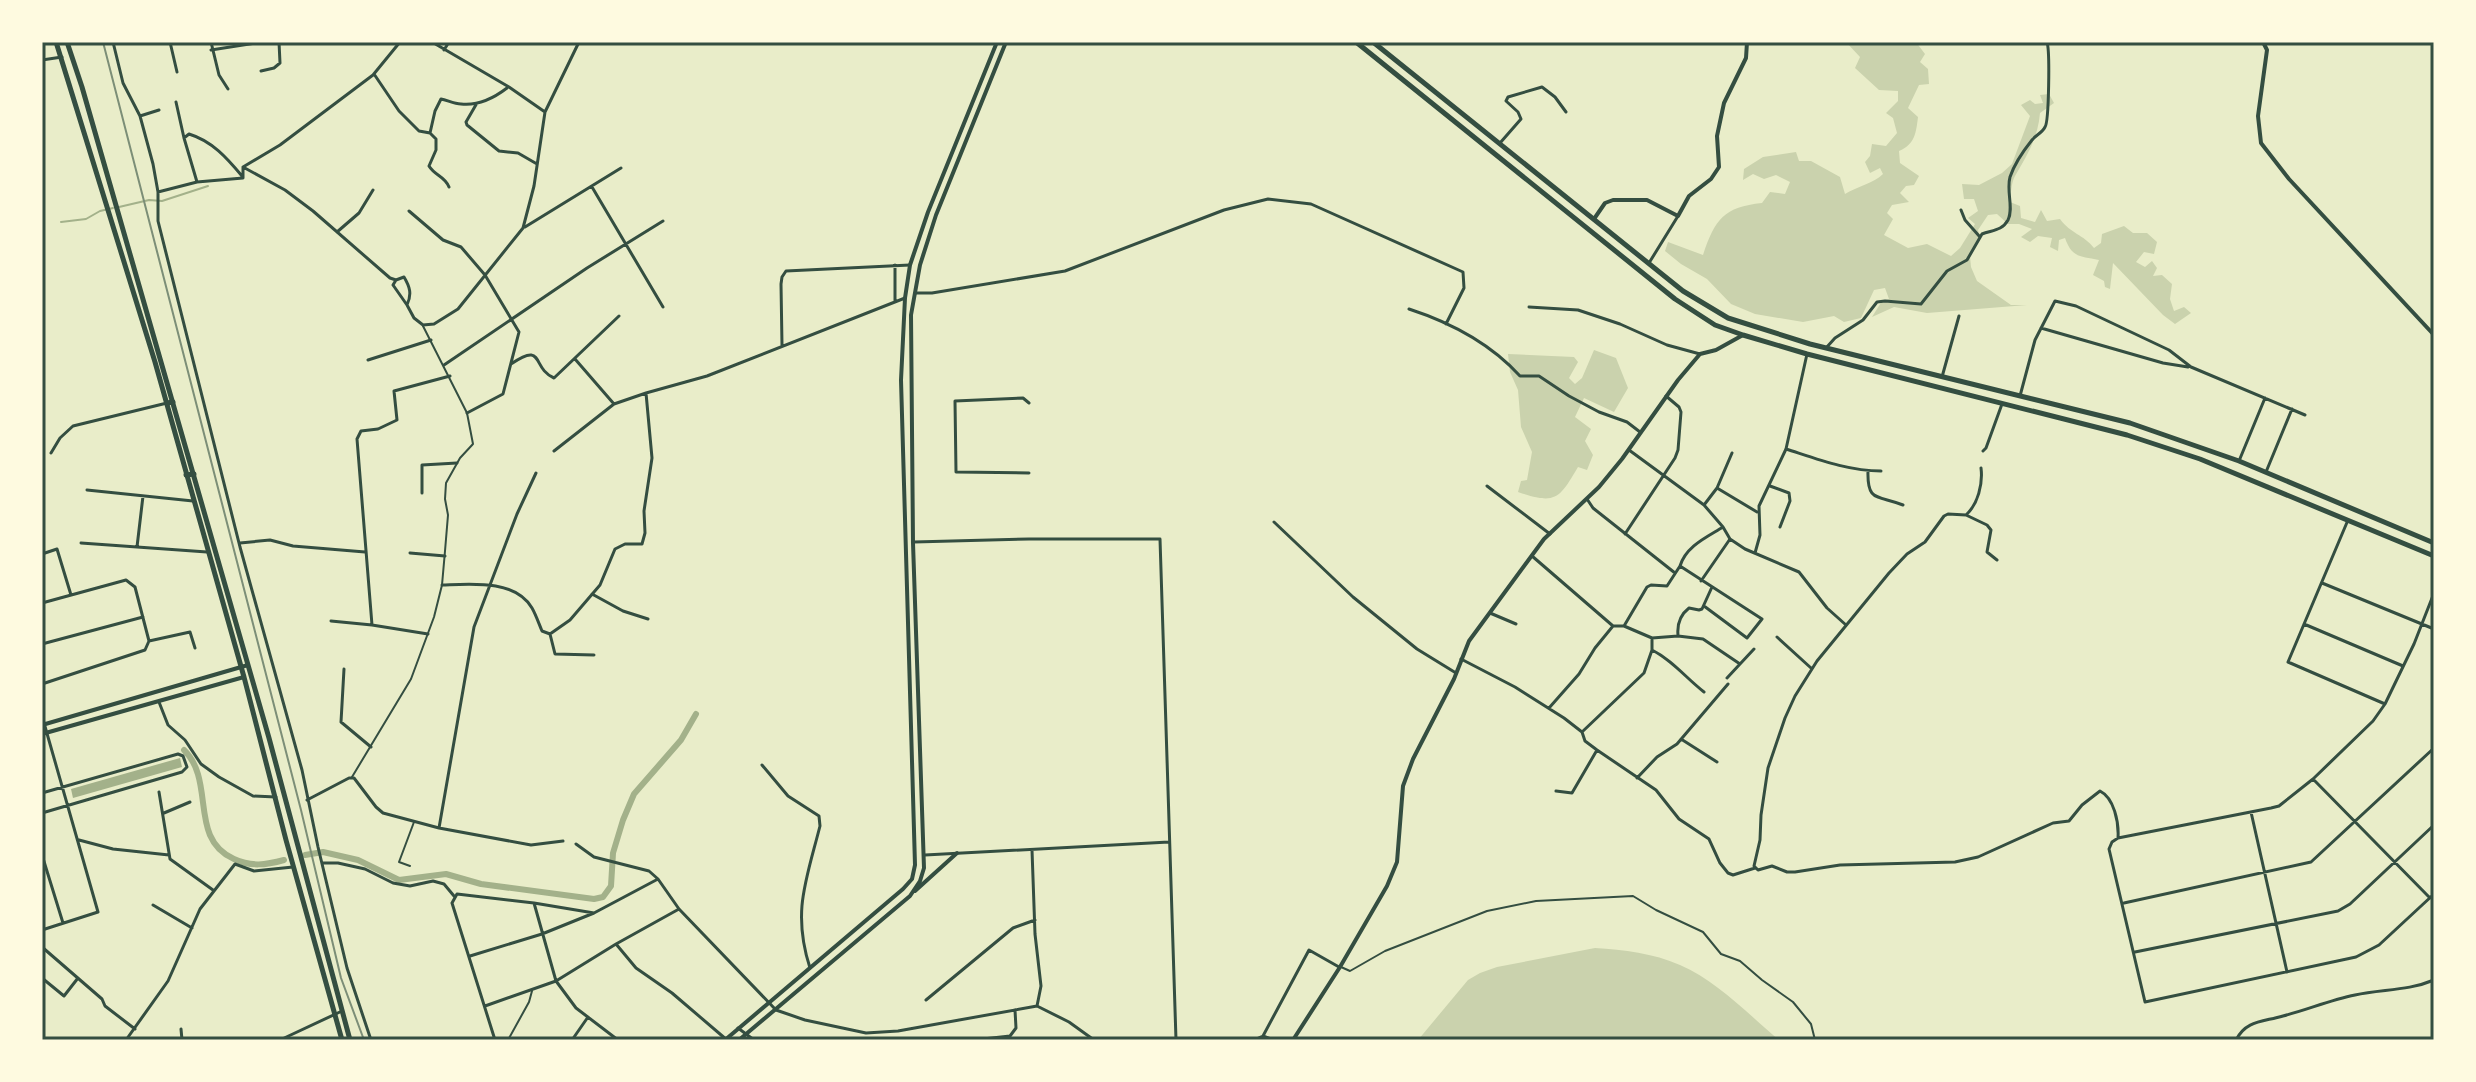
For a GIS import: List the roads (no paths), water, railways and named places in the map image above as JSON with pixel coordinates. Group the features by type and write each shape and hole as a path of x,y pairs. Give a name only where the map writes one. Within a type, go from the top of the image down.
{"main road":[{"path":"56,42 194,474 244,666"},
{"path":"67,42 121,219 207,552 248,676 350,1040"},
{"path":"1373,42 1649,263 1704,305 1728,318 1826,348 2130,423 2239,461 2434,543"},
{"path":"1358,43 1587,228 1696,314 1715,325 1807,354 2127,435 2200,459 2434,556"},
{"path":"106,202 115,199"},
{"path":"1587,228 1594,219"},
{"path":"1743,335 1747,324"},
{"path":"1973,396 1976,385"},
{"path":"2127,435 2130,423"},
{"path":"186,475 194,474"},
{"path":"248,676 293,867 342,1040"},
{"path":"304,902 311,900"}],"street":[{"path":"113,42 123,83 140,116 153,164 158,192 156,209 240,543 290,724 347,968 371,1040"},
{"path":"170,42 177,72"},
{"path":"211,42 219,75 228,89"},
{"path":"211,50 262,42"},
{"path":"261,71 280,63 279,42"},
{"path":"243,167 280,145 374,74 400,42"},
{"path":"432,42 545,112"},
{"path":"444,50 449,42"},
{"path":"616,944 636,968 672,993 726,1040 912,879 915,865 901,380 905,298 910,265 928,212 997,42"},
{"path":"910,896 924,868 913,543 911,315 920,265 936,215 1006,42"},
{"path":"1649,263 1689,196 1711,179 1719,167 1717,136 1724,103 1746,58 1747,42"},
{"path":"1826,348 1835,338 1863,320 1877,302 1921,304 1947,271 1963,263 1984,233 1998,230 2009,218 2010,176 2048,121 2050,63 2047,42"},
{"path":"2263,42 2267,50 2258,116 2261,143 2289,179 2434,335"},
{"path":"523,228 545,112 577,43"},
{"path":"42,60 62,57"},
{"path":"374,74 399,111 419,131 430,133 437,142 430,168 446,179 449,187"},
{"path":"430,133 441,99 465,105 477,103 495,97 509,87"},
{"path":"1500,143 1521,119 1506,101 1508,97 1542,87 1555,97 1566,112"},
{"path":"176,102 197,182"},
{"path":"477,103 466,123 499,151 518,153 537,164"},
{"path":"140,116 159,110"},
{"path":"184,138 193,135 214,147 243,178"},
{"path":"243,167 243,178"},
{"path":"243,167 285,190 390,278 396,280 404,277 410,287 407,305"},
{"path":"396,280 393,285 414,318 423,325 434,324 458,309 523,228 621,168"},
{"path":"158,192 197,182 243,178"},
{"path":"592,187 663,307"},
{"path":"337,232 359,213 373,190"},
{"path":"915,293 932,293 1065,271 1224,210 1268,199 1311,204 1463,272 1464,288 1446,324"},
{"path":"1594,219 1605,203 1613,200 1647,200 1678,216"},
{"path":"1961,210 1965,220 1980,237"},
{"path":"409,211 443,240 461,247 485,275 519,332 503,394 467,413"},
{"path":"444,365 663,221"},
{"path":"895,265 895,301"},
{"path":"782,347 781,284 786,271 910,265"},
{"path":"554,451 614,404 707,376 905,298"},
{"path":"2020,396 2035,340 2055,301 2076,306 2169,350 2191,367"},
{"path":"1529,307 1578,310 1667,345 1700,354 1716,350 1743,335"},
{"path":"1409,309 1485,343 1510,363 1520,376 1539,376 1582,404 1627,422 1641,433"},
{"path":"511,364 531,353 546,374 554,378 619,316"},
{"path":"1942,377 1959,316"},
{"path":"2041,328 2163,363 2191,367 2305,415"},
{"path":"368,360 431,340"},
{"path":"1293,1040 1387,886 1397,862 1403,786 1469,641 1550,534 1587,499 1629,450 1700,354"},
{"path":"1755,553 1760,535 1759,506 1786,449 1807,354"},
{"path":"575,359 614,404"},
{"path":"372,625 359,434 397,420 394,391 450,376"},
{"path":"550,634 570,620 600,585 615,549 625,544 642,544 652,458 646,393"},
{"path":"1625,534 1664,477 1678,450 1681,412 1666,396"},
{"path":"1029,403 1023,398 955,401 956,472 1029,473"},
{"path":"2239,461 2265,398"},
{"path":"51,453 60,438 73,426 170,402"},
{"path":"1983,451 2002,404"},
{"path":"2266,472 2292,409"},
{"path":"1786,449 1817,461 1881,471"},
{"path":"1629,450 1704,505 1730,539 1799,572 1827,608 1847,626"},
{"path":"1704,505 1717,488 1732,453"},
{"path":"422,493 422,465 457,463"},
{"path":"1966,515 1978,496 1981,468"},
{"path":"1868,471 1867,488 1871,493 1903,505"},
{"path":"439,828 474,627 536,473"},
{"path":"1487,486 1550,534"},
{"path":"1770,486 1789,493 1790,501 1780,527"},
{"path":"1717,488 1758,513"},
{"path":"87,490 193,501"},
{"path":"137,547 143,496"},
{"path":"1587,499 1593,508 1675,573"},
{"path":"1755,868 1768,768 1785,718 1811,668 1889,573 1907,554 1925,542 1944,516 1966,515 1989,527 1991,533 1987,552 1997,560"},
{"path":"2348,520 2288,662 2385,704"},
{"path":"1274,522 1353,597 1417,649 1456,673"},
{"path":"1624,626 1645,589 1651,585 1667,586 1683,556 1723,527"},
{"path":"913,543 1160,539 1176,1040"},
{"path":"1701,581 1730,539"},
{"path":"240,543 270,540 293,546 365,552"},
{"path":"81,543 207,552"},
{"path":"42,554 57,549 71,595"},
{"path":"410,553 445,556"},
{"path":"1532,556 1613,626 1624,626 1652,638 1678,636 1706,640 1740,664"},
{"path":"1680,566 1762,619 1747,638 1704,606"},
{"path":"42,603 126,580 135,587 149,641 145,650 42,684"},
{"path":"2322,583 2434,629"},
{"path":"442,585 491,584 518,595 531,606 542,631 550,634"},
{"path":"1678,636 1677,627 1687,609 1699,610 1704,606 1712,587"},
{"path":"2313,779 2432,896 2368,952 2348,959 2145,1002 2109,849 2112,842 2118,838 2279,806 2313,779 2373,721 2385,704 2434,593"},
{"path":"592,594 623,611 648,619"},
{"path":"1490,613 1516,624"},
{"path":"42,644 143,617"},
{"path":"331,621 428,634"},
{"path":"2304,624 2403,666"},
{"path":"1549,708 1579,674 1613,626"},
{"path":"149,641 190,632 195,648"},
{"path":"550,634 555,654 594,655"},
{"path":"1777,637 1811,668"},
{"path":"1582,732 1644,673 1652,650 1652,638"},
{"path":"1727,678 1754,649"},
{"path":"1652,650 1668,659 1704,692"},
{"path":"1461,659 1549,708 1582,732 1585,741 1661,794 1679,819 1709,839 1720,863 1733,875 1772,866 1795,872 1840,865 1955,862 1978,857 2049,824 2069,821 2082,805 2100,791 2108,796 2112,806 2119,826 2118,838"},
{"path":"43,724 244,666"},
{"path":"344,669 341,722 371,747"},
{"path":"44,733 248,676"},
{"path":"1637,778 1657,757 1681,739 1728,684"},
{"path":"165,689 167,698"},
{"path":"158,700 168,725 185,740 201,764 253,796 276,797"},
{"path":"42,716 44,733 98,912 42,930"},
{"path":"911,720 919,719"},
{"path":"1681,739 1717,762"},
{"path":"2122,903 2311,862 2434,748"},
{"path":"1556,791 1572,793 1597,750"},
{"path":"42,793 178,754 183,756 187,767 182,772 42,813"},
{"path":"762,765 788,796 819,816 820,826 800,917 802,941 810,968"},
{"path":"307,800 352,778 379,810 414,821 531,845 563,841"},
{"path":"159,792 170,859 213,890"},
{"path":"164,813 190,802"},
{"path":"2251,812 2287,972"},
{"path":"2134,952 2338,911 2350,904 2434,825"},
{"path":"914,834 923,833"},
{"path":"77,839 113,849 169,855"},
{"path":"923,855 1169,842"},
{"path":"576,844 590,856 649,871 679,909 776,1010 805,1020 866,1033 898,1031 1037,1006 1069,1022 1094,1040"},
{"path":"1032,848 1041,986 1037,1006"},
{"path":"739,1040 957,853"},
{"path":"42,855 63,923"},
{"path":"321,861 365,869 393,883 410,886 433,881 444,884 454,896"},
{"path":"126,1040 168,981 200,909 235,864 254,871 293,867"},
{"path":"470,956 542,934 594,913 658,879"},
{"path":"912,879 920,881"},
{"path":"454,896 534,903 594,913"},
{"path":"454,896 452,903 495,1040"},
{"path":"534,903 556,981 576,1008 618,1040"},
{"path":"153,905 192,928"},
{"path":"485,1006 556,981 679,909"},
{"path":"926,1000 1013,928 1035,920"},
{"path":"42,947 102,999 105,1006 136,1029"},
{"path":"1254,1040 1263,1036 1309,950 1340,967"},
{"path":"42,978 64,996 78,978"},
{"path":"2236,1040 2250,1023 2353,995 2416,987 2434,980"},
{"path":"983,1039 1010,1036 1016,1028 1015,1010"},
{"path":"280,1040 342,1011"},
{"path":"572,1040 588,1017"},
{"path":"738,1028 754,1040"},
{"path":"181,1029 182,1040"},
{"path":"1263,1036 1274,1040"}],"lane":[{"path":"352,778 411,679 428,634 442,585 448,515 446,483 473,444 467,413 423,325"},
{"path":"410,866 399,862 414,821"},
{"path":"1340,967 1350,971 1385,951 1487,911 1536,901 1633,896 1703,932 1721,954 1740,961 1793,1002 1811,1024 1815,1040"},
{"path":"508,1040 529,1002 532,990"}],"waterway":[{"path":"119,207 149,200 162,201 208,186"},
{"path":"61,222 86,219 113,208"},
{"path":"305,855 323,852 358,860 399,880 446,874 481,884 594,899 603,897 611,886 613,853 634,794 681,740 696,714"},
{"path":"184,750 199,777 206,824 220,850 246,863 265,864 284,860"}],"railway":[{"path":"103,42 301,810 341,978 364,1040"}]}
